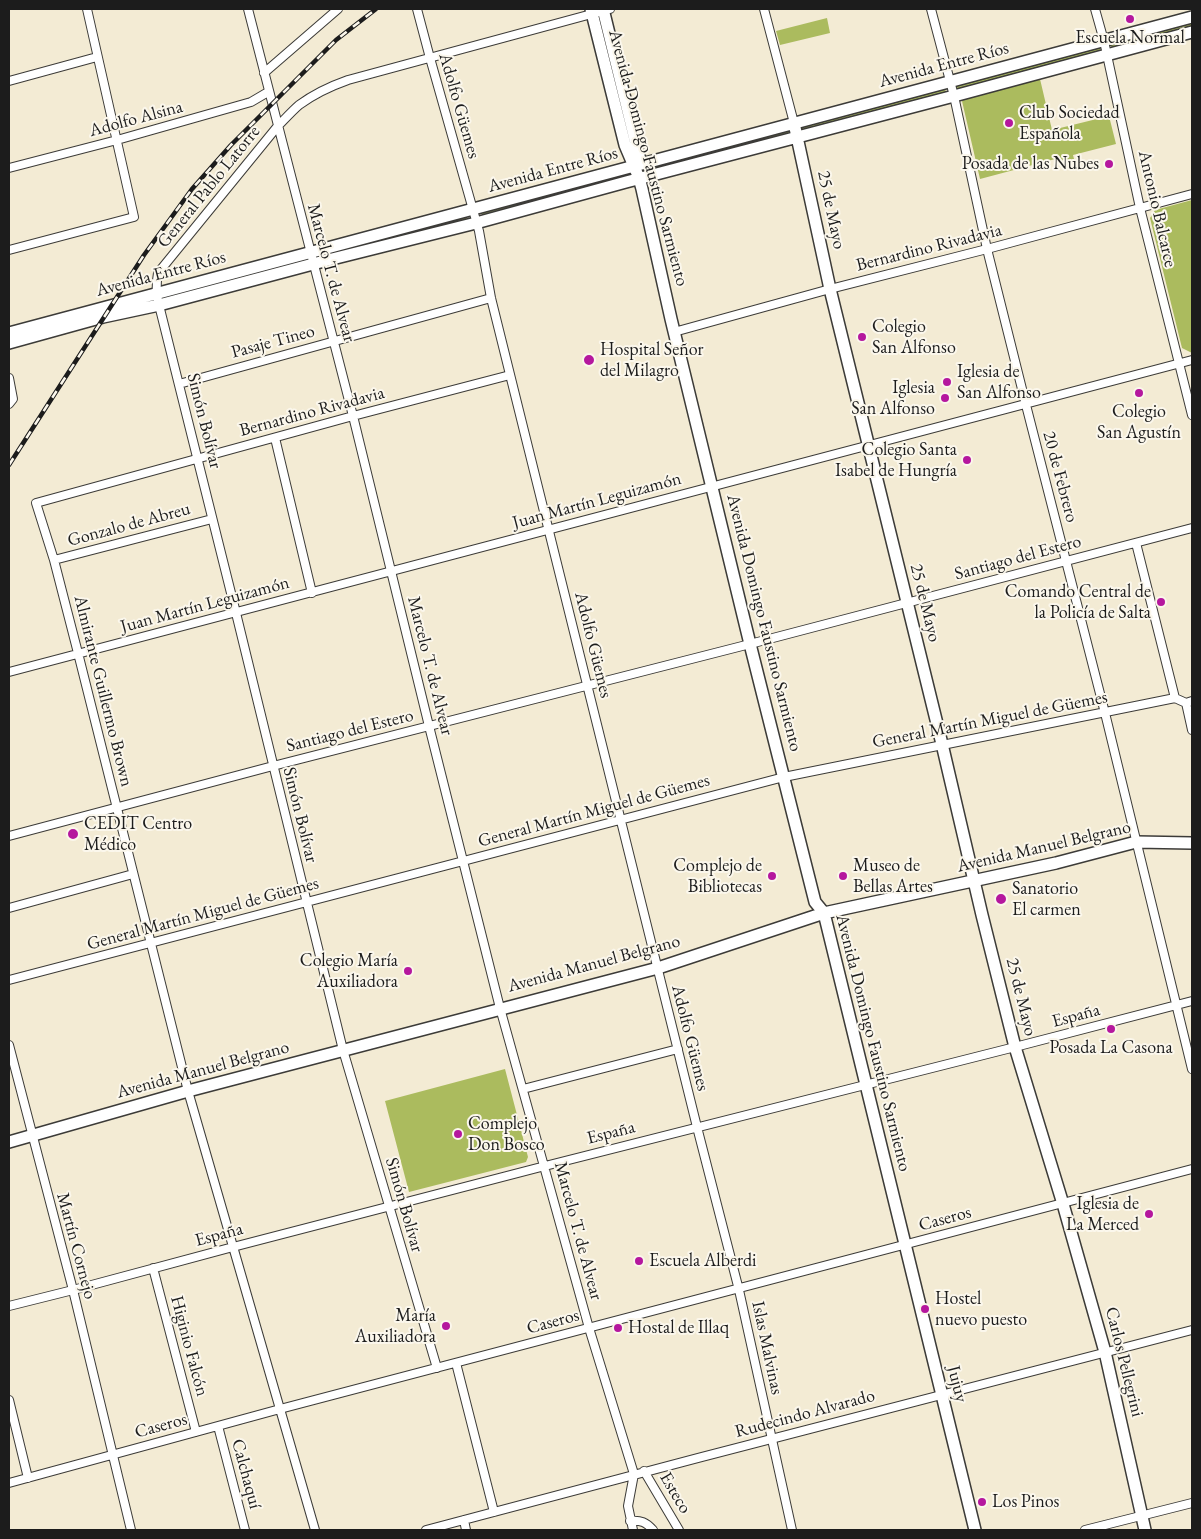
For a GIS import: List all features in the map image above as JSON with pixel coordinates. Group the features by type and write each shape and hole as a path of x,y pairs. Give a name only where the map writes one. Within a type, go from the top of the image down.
{"main road":[{"name":"Avenida Domingo Faustino Sarmiento","path":"600,10 674,332 750,644 815,902 824,913 906,1245"},
{"name":"Avenida Entre Ríos","path":"157,300 310,251 637,166 1192,17"},
{"name":"Avenida Entre Ríos","path":"9,333 313,264 476,223 1192,32"},
{"name":"25 de Mayo","path":"794,123 830,289 1015,1047 1063,1204"},
{"name":"Avenida Entre Ríos","path":"9,343 91,315"},
{"name":"Avenida Manuel Belgrano","path":"9,1142 188,1091 658,968 824,913 1056,863 1136,842 1192,843"},
{"name":"Carlos Pellegrini","path":"1063,1204 1105,1352 1145,1530"},
{"name":"Jujuy","path":"906,1245 976,1530"}],"street":[{"path":"9,250 134,217 86,9"},
{"name":"Marcelo T. de Alvear","path":"248,9 277,128 353,416 500,1008 589,1328 634,1474"},
{"path":"264,73 338,9"},
{"name":"Adolfo Güemes","path":"417,9 473,208 491,298 510,376 739,1290"},
{"name":"25 de Mayo","path":"764,9 794,123"},
{"name":"20 de Febrero","path":"931,9 954,96 987,249 1105,713 1192,1069"},
{"name":"Antonio Balcarce","path":"1095,9 1107,54 1140,208 1192,415"},
{"path":"430,58 600,10"},
{"path":"9,81 97,57"},
{"name":"General Pablo Latorre","path":"157,300 158,273 277,128 299,106 324,90 348,80 430,58"},
{"name":"Adolfo Alsina","path":"9,168 251,102 268,92"},
{"name":"Bernardino Rivadavia","path":"674,332 1192,194"},
{"name":"Pasaje Tineo","path":"179,384 491,298"},
{"name":"Simón Bolívar","path":"157,300 198,458 343,1050 437,1368"},
{"name":"Juan Martín Leguizamón","path":"9,672 1192,360"},
{"name":"Bernardino Rivadavia","path":"36,503 353,416 510,376"},
{"path":"9,378 11,401"},
{"path":"275,438 312,593"},
{"name":"Almirante Guillermo Brown","path":"36,503 54,560 188,1091 315,1530"},
{"name":"Gonzalo de Abreu","path":"54,560 212,518"},
{"name":"Santiago del Estero","path":"9,836 1192,528"},
{"path":"1136,542 1175,698 1189,702 1192,730"},
{"name":"General Martín Miguel de Güemes","path":"9,980 784,777 1175,698"},
{"path":"9,908 133,874"},
{"name":"España","path":"9,1306 389,1206 1192,1001"},
{"name":"Martín Cornejo","path":"9,1046 73,1290 131,1530"},
{"path":"523,1089 678,1049"},
{"name":"Caseros","path":"9,1483 280,1409 739,1290 1192,1169"},
{"name":"Higinio Falcón","path":"153,1268 196,1432"},
{"name":"Islas Malvinas","path":"739,1290 792,1530"},
{"name":"Rudecindo Alvarado","path":"426,1530 941,1393 1192,1330"},
{"path":"456,1364 494,1512"},
{"path":"9,1400 28,1478"},
{"name":"Calchaquí","path":"218,1426 245,1530"},
{"name":"Esteco","path":"644,1471 679,1530"},
{"path":"632,1530 628,1506 634,1474"},
{"path":"1085,1530 1192,1503"},
{"path":"464,1520 466,1530"},
{"path":"630,1521 638,1520 646,1523 653,1530"}],"green space":[{"path":"827,18 830,33 780,45 776,31"},
{"path":"1192,21 1192,28 1112,49 1110,43"},
{"path":"1099,46 1101,52 957,91 956,85"},
{"name":"Club Sociedad Española","path":"1040,79 1052,130 1109,116 1116,144 1073,155 1075,163 1062,166 1059,158 980,179 962,101 967,97"},
{"path":"945,87 946,93 803,132 801,126"},
{"path":"788,129 790,135 647,173 645,167"},
{"path":"625,172 627,178 483,216 481,210"},
{"path":"1192,200 1192,353 1182,348 1150,218 1155,210"},
{"path":"466,214 467,220 324,258 322,252"},
{"name":"Complejo Don Bosco","path":"505,1069 528,1157 526,1162 409,1192 385,1101"}],"railway":[{"path":"9,465 144,255 192,189 231,145 336,40 376,9"}],"place":[{"name":"Escuela Normal","path":"1130,19"},
{"name":"Club Sociedad Española","path":"1009,123"},
{"name":"Posada de las Nubes","path":"1109,164"},
{"name":"Colegio San Alfonso","path":"862,337"},
{"name":"Hospital Señor del Milagro","path":"589,360"},
{"name":"Iglesia de San Alfonso","path":"947,382"},
{"name":"Colegio San Agustín","path":"1139,393"},
{"name":"Iglesia San Alfonso","path":"945,398"},
{"name":"Colegio Santa Isabel de Hungría","path":"967,460"},
{"name":"Comando Central de la Policía de Salta","path":"1161,602"},
{"name":"CEDIT Centro Médico","path":"73,834"},
{"name":"Complejo de Bibliotecas","path":"772,876"},
{"name":"Museo de Bellas Artes","path":"843,876"},
{"name":"Sanatorio El carmen","path":"1001,899"},
{"name":"Colegio María Auxiliadora","path":"408,971"},
{"name":"Posada La Casona","path":"1111,1029"},
{"name":"Complejo Don Bosco","path":"458,1134"},
{"name":"Iglesia de La Merced","path":"1149,1214"},
{"name":"Escuela Alberdi","path":"639,1261"},
{"name":"Hostel nuevo puesto","path":"925,1309"},
{"name":"María Auxiliadora","path":"446,1326"},
{"name":"Hostal de Illaq","path":"618,1328"},
{"name":"Los Pinos","path":"982,1502"}]}
